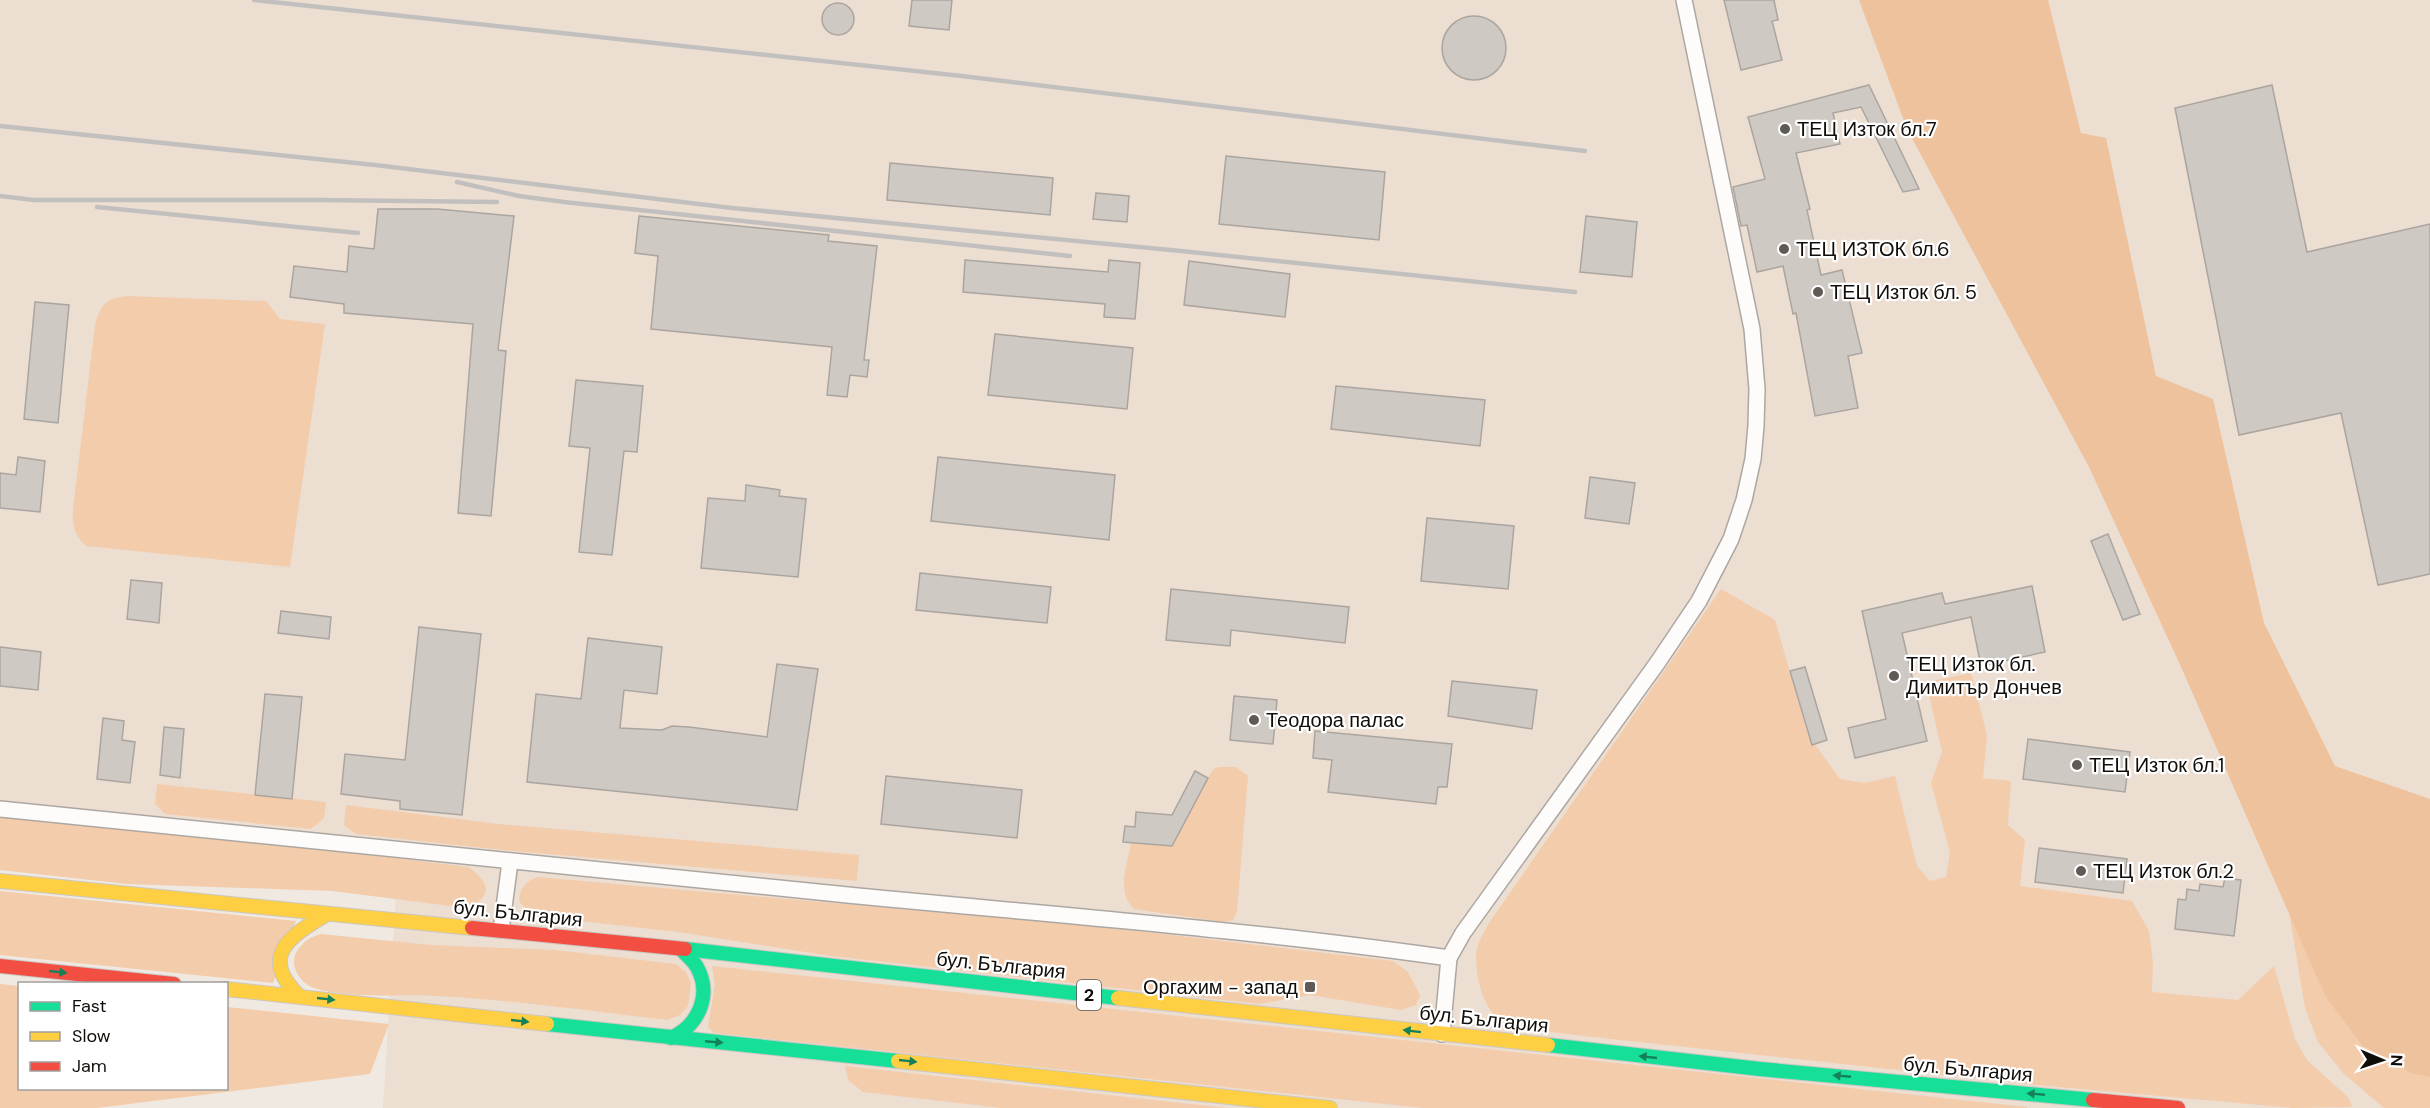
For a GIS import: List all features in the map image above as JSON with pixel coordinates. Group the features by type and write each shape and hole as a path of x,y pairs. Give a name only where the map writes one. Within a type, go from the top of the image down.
{"highway":[{"name":"бул. България","path":"0,881 681,949 1760,1069 2178,1108"},
{"path":"299,996 286,983 280,972 280,960 284,948 291,937 327,914"},
{"path":"671,1038 693,1024 701,1008 703,995 703,980 697,965 681,949"},
{"path":"0,966 155,982"},
{"path":"228,989 1330,1108"},
{"path":"2058,1108 2077,1098"}],"street":[{"path":"1442,1034 1449,958 1463,933 1651,672 1699,601 1731,539 1744,500 1753,459 1757,389 1752,330 1684,0"},
{"path":"0,809 330,841 510,862 1106,919 1449,958"},
{"path":"501,930 510,862"}],"shaded area":[{"path":"0,0 2430,0 2430,1108 383,1108 397,878 0,839"},
{"path":"1859,0 2048,0 2081,133 2106,138 2156,376 2213,399 2264,623 2335,766 2430,799 2430,1077 2413,1074 2362,1045 2325,996 2182,669 2089,467 1907,129"},
{"path":"127,296 266,301 280,319 325,324 290,567 86,546 76,534 73,509 95,325 99,312 105,304"},
{"path":"1721,589 1775,620 1808,735 1840,779 1864,783 1895,776 1917,866 1930,881 1946,877 1950,852 1931,783 1942,752 1926,682 1971,673 1987,735 1983,778 2011,781 2008,825 2025,840 2020,886 2132,901 2149,931 2153,963 2152,992 2238,1000 2274,966 2295,1039 2307,1060 2349,1098 2352,1107 2293,1108 2036,1085 1574,1035 1509,1024 1494,1015 1480,988 1476,966 1477,948 1482,936"},
{"path":"1236,767 1248,776 1237,912 1233,920 1223,922 1134,909 1125,895 1124,886 1131,843 1172,846 1213,769"},
{"path":"157,784 326,802 324,818 311,829 165,814 155,804"},
{"path":"346,805 499,824 859,855 857,881 513,851 356,834 344,825"},
{"path":"0,817 331,850 468,867 481,878 486,888 482,898 467,908 332,891 127,884 0,870"},
{"path":"537,877 1095,926 1393,961 1408,972 1420,995 1416,1005 1401,1010 1310,995 1259,1004 831,956 678,932 543,917 528,912 519,901 524,886"},
{"path":"0,891 296,921 273,983 0,955"},
{"path":"2289,912 2325,996 2413,1074 2430,1077 2430,1108 2384,1108 2344,1074 2318,1042 2305,1008"},
{"path":"321,934 431,945 555,950 676,964 686,972 691,983 688,1006 680,1015 667,1020 494,1000 342,994 308,985 296,971 294,959 299,948 308,939"},
{"path":"712,966 2027,1108 1423,1108 714,1033 708,1027 715,984"},
{"path":"0,984 18,986 18,1090 228,1090 228,1007 389,1024 370,1074 97,1108 0,1108"},
{"path":"845,1066 1227,1108 1001,1108 863,1092 848,1080"}],"building":[{"path":"912,0 952,0 949,30 909,26"},
{"path":"1724,0 1774,0 1778,20 1772,21 1782,60 1741,70"},
{"path":"838,3 850,7 854,19 850,31 838,35 826,31 822,19 826,7"},
{"path":"1474,16 1492,22 1500,30 1506,48 1500,66 1492,74 1474,80 1456,74 1448,66 1442,48 1448,30 1456,22"},
{"path":"1869,85 1919,189 1903,192 1861,107 1833,113 1840,144 1796,153 1810,209 1807,210 1821,275 1842,270 1862,353 1848,356 1858,408 1815,416 1796,313 1793,314 1783,266 1757,272 1747,225 1741,226 1733,187 1765,179 1748,117"},
{"path":"2272,85 2307,252 2430,224 2430,574 2378,585 2341,413 2239,435 2175,108"},
{"path":"1226,156 1385,172 1379,240 1219,224"},
{"path":"890,163 1053,178 1050,215 887,200"},
{"path":"1096,193 1129,196 1127,222 1093,219"},
{"path":"378,209 437,209 514,216 498,350 506,351 491,516 458,513 473,324 344,313 344,304 290,297 294,266 347,272 349,246 374,249"},
{"path":"639,216 829,235 828,241 877,246 864,360 869,360 867,377 850,375 847,397 827,395 832,347 651,329 658,256 635,253"},
{"path":"1586,216 1637,222 1632,277 1580,272"},
{"path":"965,260 1108,272 1109,260 1140,263 1135,319 1104,317 1105,304 963,292"},
{"path":"1189,261 1290,274 1285,317 1184,305"},
{"path":"35,302 69,305 58,423 24,419"},
{"path":"995,334 1133,348 1127,409 988,395"},
{"path":"576,380 643,386 637,452 624,451 612,555 579,552 590,448 569,446"},
{"path":"1336,386 1485,400 1480,446 1331,429"},
{"path":"18,457 45,461 40,512 0,508 0,473 16,475"},
{"path":"938,457 1115,475 1109,540 931,521"},
{"path":"1590,477 1635,483 1629,524 1585,518"},
{"path":"746,485 780,490 779,496 806,499 798,577 701,568 708,498 745,501"},
{"path":"1427,518 1514,526 1508,589 1421,581"},
{"path":"2108,534 2140,614 2123,620 2091,541"},
{"path":"920,573 1051,587 1047,623 916,610"},
{"path":"131,580 162,583 159,623 127,619"},
{"name":"ТЕЦ Изток бл. Димитър Дончев","path":"2032,586 2045,652 1981,666 1971,617 1902,633 1927,741 1855,758 1848,728 1886,719 1862,611 1942,593 1945,604"},
{"path":"1171,589 1349,607 1345,643 1231,630 1230,646 1166,640"},
{"path":"281,611 331,617 329,639 278,633"},
{"path":"419,627 481,634 462,815 400,809 400,801 341,794 345,754 405,760"},
{"path":"588,638 662,647 657,694 624,690 620,728 662,730 672,726 689,727 767,737 777,664 818,669 797,810 527,782 536,694 581,699"},
{"path":"0,647 41,652 38,690 0,686"},
{"path":"1805,667 1827,740 1812,745 1790,671"},
{"path":"1452,681 1537,690 1532,729 1448,716"},
{"path":"265,694 302,697 292,799 255,795"},
{"name":"Теодора палас","path":"1234,696 1277,700 1273,744 1230,740"},
{"path":"103,718 124,721 122,740 135,742 130,783 97,779"},
{"path":"164,727 184,729 180,778 160,775"},
{"path":"1315,731 1452,744 1447,787 1438,787 1436,804 1328,792 1332,760 1313,758"},
{"name":"ТЕЦ Изток бл.1","path":"2028,739 2130,752 2125,792 2023,779"},
{"path":"1195,771 1208,778 1172,846 1123,842 1125,826 1135,827 1136,812 1172,815"},
{"path":"886,776 1022,790 1017,838 881,824"},
{"name":"ТЕЦ Изток бл.2","path":"2039,848 2127,859 2123,893 2035,882"},
{"path":"2225,878 2241,880 2234,936 2175,929 2178,899 2186,900 2187,889 2199,891 2200,884 2223,887"}],"railway":[{"path":"254,0 962,76 1585,151"},
{"path":"0,126 375,165 732,208 1575,292"},
{"path":"457,182 519,196 564,202 1070,256"},
{"path":"0,196 34,200 497,202"},
{"path":"97,207 358,233"}],"traffic: fast":[{"path":"671,1038 689,1025 700,1008 703,998 703,988 697,967 681,949"},
{"path":"685,949 1118,998"},
{"path":"547,1024 898,1061"},
{"path":"1548,1045 1760,1069 2093,1100"}],"traffic: slow":[{"path":"0,881 472,928"},
{"path":"299,996 287,982 281,969 280,958 291,939 327,914"},
{"path":"228,989 547,1024"},
{"path":"1118,998 1548,1045"},
{"path":"898,1061 1330,1108"}],"traffic: jam":[{"path":"472,928 685,949"},
{"path":"0,966 155,982"},
{"path":"2093,1100 2178,1108"}],"place":[{"name":"ТЕЦ Изток бл.7","path":"1785,129"},
{"name":"ТЕЦ ИЗТОК бл.6","path":"1784,249"},
{"name":"ТЕЦ Изток бл. 5","path":"1818,292"},
{"name":"ТЕЦ Изток бл. Димитър Дончев","path":"1894,676"},
{"name":"Теодора палас","path":"1254,720"},
{"name":"ТЕЦ Изток бл.1","path":"2077,765"},
{"name":"ТЕЦ Изток бл.2","path":"2081,871"},
{"name":"Оргахим - запад","path":"1310,987"}]}
